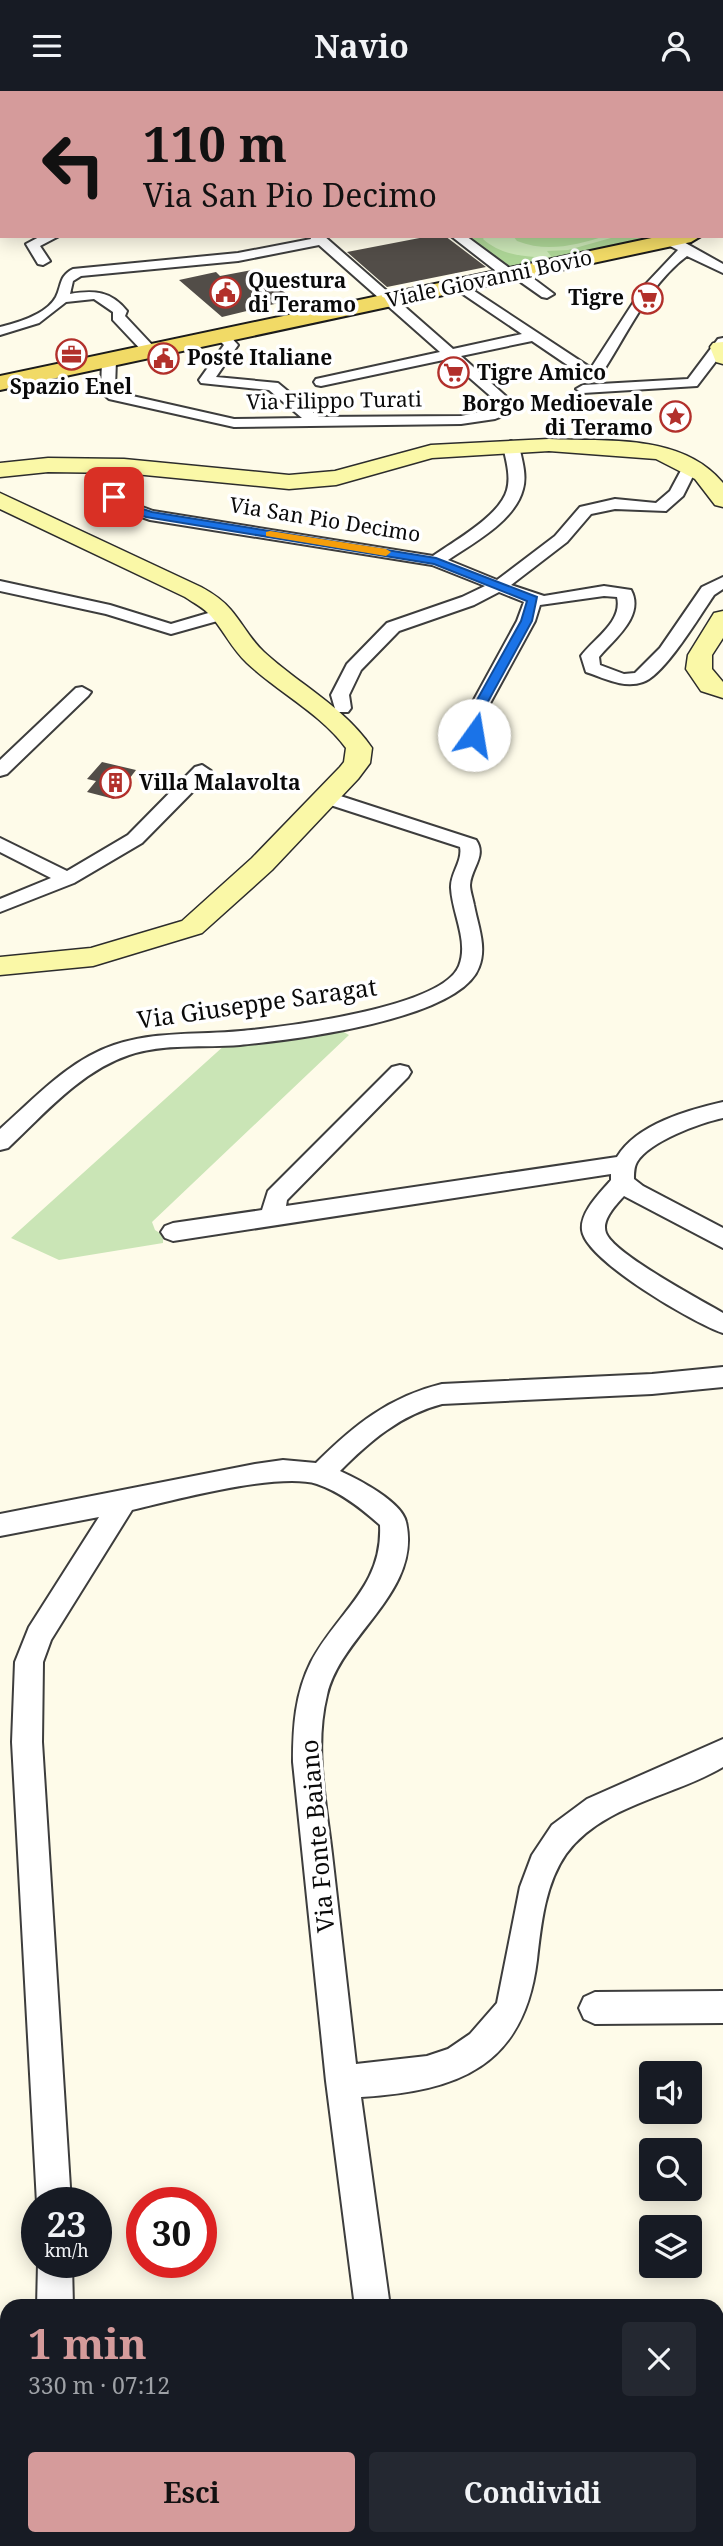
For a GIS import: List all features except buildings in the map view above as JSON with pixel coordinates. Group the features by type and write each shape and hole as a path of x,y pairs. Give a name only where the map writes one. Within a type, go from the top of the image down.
{"main road":[{"name":"Viale Giovanni Bovio","path":"0,383 391,299 684,242"},
{"path":"0,470 48,465 124,466 289,482 336,478 431,452 549,445 653,451 690,465 709,479 723,500"},
{"path":"0,500 193,592 222,614 236,638 259,662 347,731 359,748 357,763 318,805 262,864 192,926 93,957 0,966"},
{"path":"723,618 700,655 699,669 710,685 723,690"}],"street":[{"path":"43,261 32,244 48,238"},
{"path":"460,238 547,294"},
{"path":"0,331 35,322 49,314 62,299 64,283 70,275 78,272 238,257 318,239 391,299 453,356"},
{"path":"459,285 593,376 684,242 723,269"},
{"path":"62,299 94,295 106,297 120,311 118,317 150,351"},
{"path":"222,336 231,345 206,380 273,386 317,423"},
{"path":"321,382 453,356 534,336"},
{"path":"583,389 692,383 722,349"},
{"name":"Via Filippo Turati","path":"109,360 111,367 108,392 125,400 234,423 461,420 513,409 453,356"},
{"path":"436,561 499,513 514,495 517,477 511,446"},
{"path":"342,708 340,695 353,668 393,627 468,601 499,586 561,539 586,510 615,504 660,509 677,493 690,465"},
{"name":"Via San Pio Decimo","path":"124,466 114,497 131,508 150,515 436,561 533,600"},
{"path":"474,735 482,715 479,707 526,621 533,600 550,601 609,590 625,594 628,602 626,614 590,656 592,668 622,679 640,678 666,652 708,591 723,582"},
{"path":"0,586 110,610 171,629 222,614"},
{"path":"0,770 82,692"},
{"path":"0,906 67,879 135,839 202,771"},
{"name":"Via Giuseppe Saragat","path":"0,1142 86,1069 122,1050 150,1044 258,1035 398,1011 429,1001 469,970 473,961 473,950 460,885 471,853 469,844 318,805"},
{"path":"0,844 67,879"},
{"path":"273,1218 276,1197 400,1072"},
{"path":"723,1110 652,1138 630,1154 624,1173 596,1221 594,1234 617,1260 723,1324"},
{"path":"173,1232 624,1173"},
{"path":"624,1173 658,1206 723,1239"},
{"path":"321,1474 394,1410 416,1399 442,1394 652,1384 723,1377"},
{"name":"Via Fonte Baiano","path":"0,1525 264,1473 304,1472 321,1474 368,1497 393,1521 394,1551 386,1576 322,1669 313,1693 307,1734 308,1776 342,2081 372,2299"},
{"path":"53,2187 29,1769 29,1662 39,1635 124,1499"},
{"path":"342,2081 436,2071 467,2056 493,2034 511,2009 534,1881 564,1834 597,1811 723,1752"},
{"path":"595,2008 723,2007"},
{"path":"55,2278 55,2299"}],"green space":[{"path":"467,238 647,240 508,271"},
{"path":"470,238 484,238 505,252 546,258 549,261 509,269"},
{"path":"515,238 598,238 551,247 517,241"},
{"path":"611,238 646,240 554,260 547,251 568,250"},
{"path":"335,1027 349,1035 152,1222 155,1230 163,1235 163,1243 59,1260 11,1238 226,1044"}],"slow traffic":[{"path":"270,534 386,552"}],"place":[{"name":"Questura di Teramo","path":"225,293"},
{"name":"Tigre","path":"647,298"},
{"name":"Spazio Enel","path":"71,355"},
{"name":"Poste Italiane","path":"164,358"},
{"name":"Tigre Amico","path":"454,373"},
{"name":"Borgo Medioevale di Teramo","path":"676,416"},
{"name":"Villa Malavolta","path":"116,783"}],"route":[{"path":"114,497 131,508 150,515 436,561 533,600 526,621 479,707 479,713 482,715 474,735"}]}
